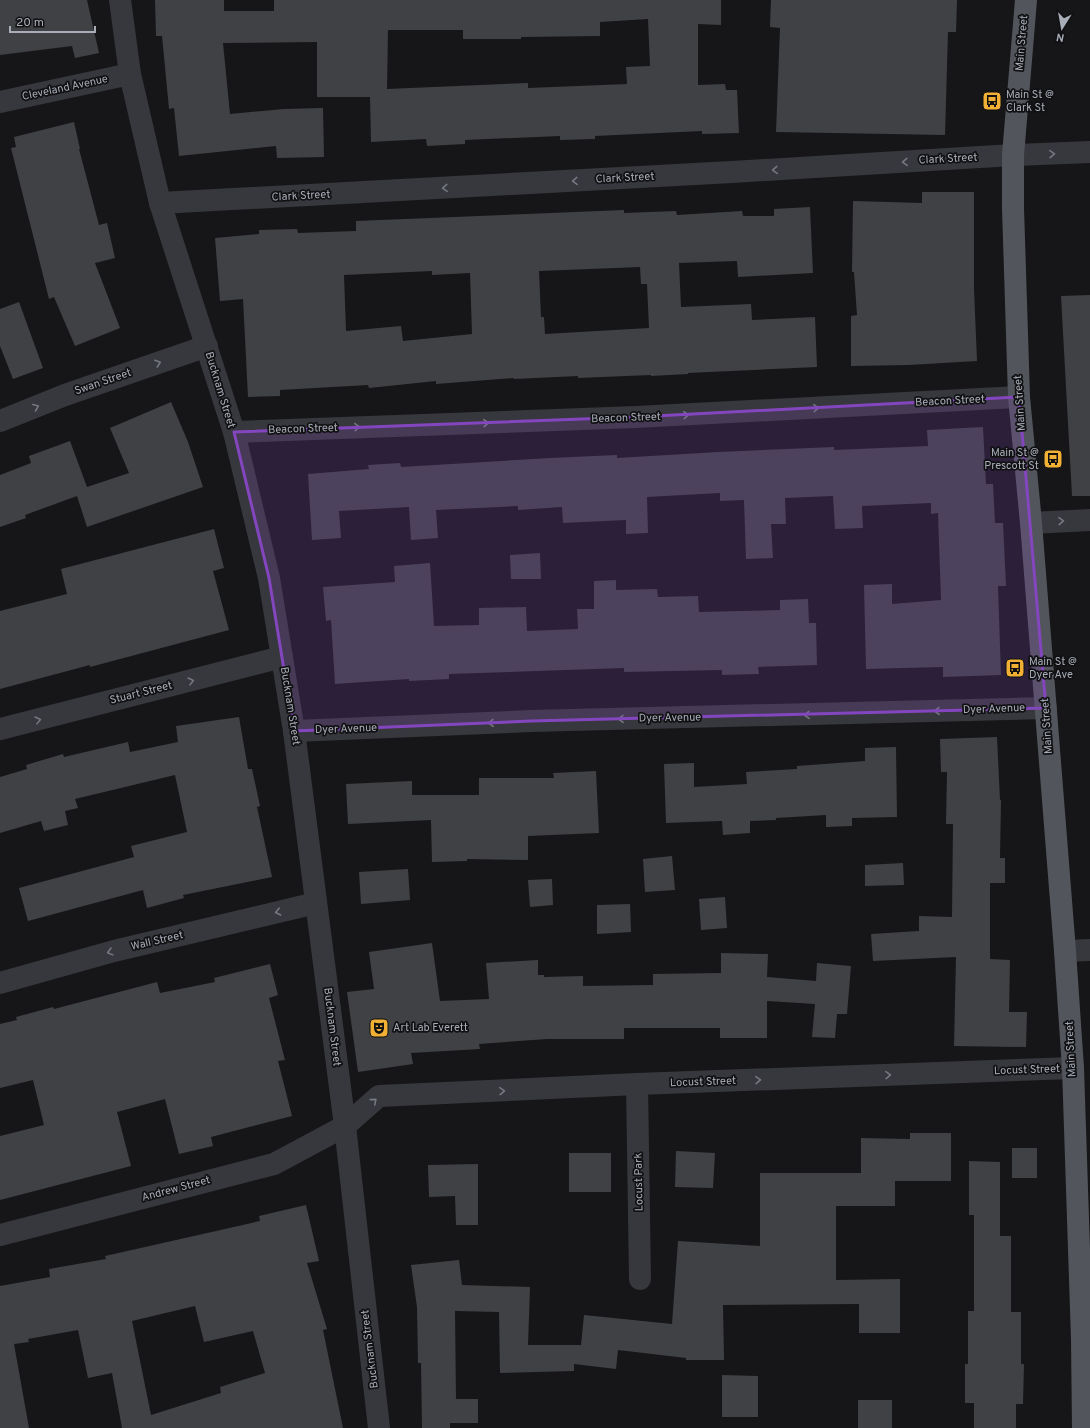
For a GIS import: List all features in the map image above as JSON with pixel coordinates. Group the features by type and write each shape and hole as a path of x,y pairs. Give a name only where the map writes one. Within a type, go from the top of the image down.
{"main road":[{"name":"Main Street","path":"1026,0 1013,155 1019,397 1031,523 1065,951 1086,1339 1083,1428"}],"street":[{"name":"Bucknam Street","path":"120,0 130,74 160,204 234,432 269,578 294,731 345,1126 380,1428"},
{"name":"Cleveland Avenue","path":"0,102 130,74"},
{"name":"Clark Street","path":"160,204 1013,155 1090,152"},
{"name":"Swan Street","path":"0,421 65,395 207,346"},
{"name":"Beacon Street","path":"234,432 636,418 1019,397"},
{"path":"1031,523 1090,520"},
{"name":"Stuart Street","path":"0,729 282,657"},
{"name":"Dyer Avenue","path":"294,731 531,721 1046,708"},
{"name":"Wall Street","path":"0,983 114,951 316,903"},
{"path":"1065,951 1090,950"},
{"name":"Locust Street","path":"345,1126 379,1096 637,1084 1072,1068"},
{"name":"Locust Park","path":"637,1084 640,1279"},
{"name":"Andrew Street","path":"0,1235 274,1164 345,1126"}],"highlighted area":[{"path":"1019,397 1046,708 531,721 294,731 269,578 234,432 636,417"}],"building":[{"path":"0,0 87,0 99,53 75,58 72,46 0,55"},
{"path":"155,0 224,0 224,11 274,11 274,0 721,0 721,25 698,24 698,85 725,84 726,90 737,90 739,133 702,134 702,131 595,136 595,139 560,140 560,136 465,140 465,144 427,146 426,139 371,142 370,97 317,97 317,42 223,43 230,114 284,109 323,108 324,157 277,158 276,146 179,156 174,108 169,109 162,36 156,36","holes":["648,19 650,66 626,67 627,84 528,88 528,83 387,89 388,30 463,30 463,39 521,39 521,37 600,36 600,22"]},
{"path":"771,0 957,0 956,32 948,32 945,135 776,132 780,28 770,27"},
{"path":"74,122 79,149 99,225 107,223 115,258 95,263 120,328 75,346 54,297 49,299 11,148 16,147 14,137"},
{"path":"922,192 974,192 974,289 977,361 909,365 851,366 851,316 857,315 854,272 852,272 853,201 922,203"},
{"path":"810,207 813,273 738,277 737,261 679,263 681,307 751,304 752,320 815,317 817,367 651,376 513,378 436,384 436,381 369,388 368,385 280,390 280,396 248,397 243,299 220,301 215,238 259,234 259,230 297,229 298,233 356,231 356,221 624,210 624,213 676,211 677,215 742,211 743,216 774,216 774,209","holes":["640,267 641,284 647,284 649,328 545,334 544,317 541,317 539,271","432,271 432,275 470,273 472,334 403,341 401,326 346,331 344,275"]},
{"path":"1090,295 1090,496 1072,496 1061,296"},
{"path":"19,302 43,368 13,379 0,346 0,309"},
{"path":"171,402 188,442 203,487 87,527 77,496 25,515 26,518 0,527 0,475 31,463 29,456 70,441 87,487 129,473 110,428"},
{"path":"983,427 986,484 993,484 995,523 1003,523 1006,586 998,586 1001,675 943,677 943,667 866,669 864,585 892,584 892,604 941,600 938,513 931,514 931,503 862,506 863,528 835,529 833,496 785,498 786,524 771,524 773,558 746,559 744,500 720,501 720,493 647,497 648,533 626,534 626,520 563,523 562,507 518,510 518,506 436,510 438,538 411,540 409,507 339,511 341,538 312,540 308,474 369,469 368,465 400,463 401,467 617,455 617,458 834,447 834,450 928,446 927,430"},
{"path":"214,529 224,568 213,571 229,630 0,689 0,611 67,594 61,569"},
{"path":"540,553 541,579 511,579 510,555"},
{"path":"430,563 434,626 479,625 479,608 526,607 527,631 578,629 577,609 594,609 594,581 616,580 616,590 657,589 658,597 698,596 699,612 780,610 780,600 808,599 809,623 816,623 817,665 758,667 759,674 722,675 722,670 624,672 624,668 449,674 449,679 409,681 409,679 335,684 331,620 326,621 323,587 395,582 394,566"},
{"path":"239,717 248,769 252,769 260,806 257,807 272,877 183,895 184,898 147,908 143,890 28,921 19,888 134,857 131,846 187,832 175,775 75,799 78,808 65,811 68,825 44,831 41,821 0,833 0,777 27,769 26,765 63,754 64,757 128,742 130,752 178,742 176,726"},
{"path":"997,737 1001,800 1000,858 1005,858 1005,883 990,883 990,959 1010,960 1009,1012 1027,1012 1026,1047 954,1046 956,957 873,961 871,934 919,931 919,916 952,917 953,824 946,824 947,772 941,772 940,739"},
{"path":"896,747 897,817 852,818 852,826 826,827 826,815 776,818 776,820 750,821 750,833 723,835 722,821 666,823 664,764 694,763 694,787 747,784 746,772 797,769 797,766 865,761 865,748"},
{"path":"596,771 599,833 528,836 528,860 467,859 467,861 432,862 431,820 348,824 346,784 412,781 412,795 479,795 479,778 554,778 553,773"},
{"path":"672,856 675,890 645,892 643,859"},
{"path":"903,863 904,885 865,886 865,865"},
{"path":"408,869 410,900 361,904 359,872"},
{"path":"552,879 553,905 530,907 528,880"},
{"path":"725,897 727,928 701,930 699,899"},
{"path":"630,904 631,932 597,934 597,905"},
{"path":"432,943 440,1001 489,999 486,963 538,960 538,975 544,975 544,977 583,976 583,986 653,985 653,974 721,973 721,953 768,954 767,977 816,981 817,963 851,966 847,1014 837,1014 835,1038 812,1037 815,1004 767,1001 767,1038 720,1038 720,1028 624,1028 624,1039 547,1039 479,1044 480,1049 411,1053 413,1064 358,1072 347,992 374,989 369,952"},
{"path":"270,964 278,995 269,998 285,1060 278,1061 292,1116 211,1137 213,1146 179,1154 165,1099 117,1112 131,1166 0,1200 0,1136 44,1125 33,1080 0,1088 0,1024 17,1020 16,1017 53,1007 54,1009 157,982 160,993 215,982 214,978"},
{"path":"910,1133 951,1133 951,1181 895,1181 895,1206 836,1206 836,1280 900,1279 900,1333 859,1333 859,1304 723,1305 724,1360 686,1360 686,1358 618,1350 616,1369 574,1364 574,1371 500,1373 499,1312 455,1311 456,1399 478,1399 478,1423 450,1423 450,1428 422,1428 421,1363 418,1363 417,1307 411,1265 459,1260 462,1285 530,1287 528,1345 581,1345 584,1315 672,1324 678,1241 760,1246 760,1173 861,1173 861,1138 910,1139"},
{"path":"1012,1148 1037,1148 1037,1178 1012,1178"},
{"path":"676,1151 715,1153 713,1188 675,1187"},
{"path":"569,1153 611,1153 611,1192 569,1192"},
{"path":"969,1161 1000,1162 1000,1236 1011,1236 1011,1312 1021,1312 1021,1364 1024,1364 1023,1404 1016,1404 1016,1428 974,1428 974,1403 965,1403 965,1364 968,1364 968,1311 974,1311 974,1215 969,1215"},
{"path":"478,1164 478,1225 456,1225 455,1196 429,1197 428,1165"},
{"path":"306,1205 319,1261 307,1263 327,1329 323,1330 343,1428 122,1428 112,1373 88,1378 78,1330 28,1339 29,1342 14,1344 29,1428 0,1428 0,1286 50,1277 49,1269 106,1259 105,1256 260,1221 259,1216","holes":["195,1306 204,1342 253,1331 265,1373 220,1387 221,1393 151,1415 132,1321"]},
{"path":"722,1375 758,1376 758,1417 722,1417"},
{"path":"858,1400 892,1400 892,1428 858,1428"}],"place":[{"name":"Main St @ Clark St","path":"992,101"},
{"name":"Main St @ Prescott St","path":"1053,459"},
{"name":"Main St @ Dyer Ave","path":"1015,668"},
{"name":"Art Lab Everett","path":"379,1028"}]}
